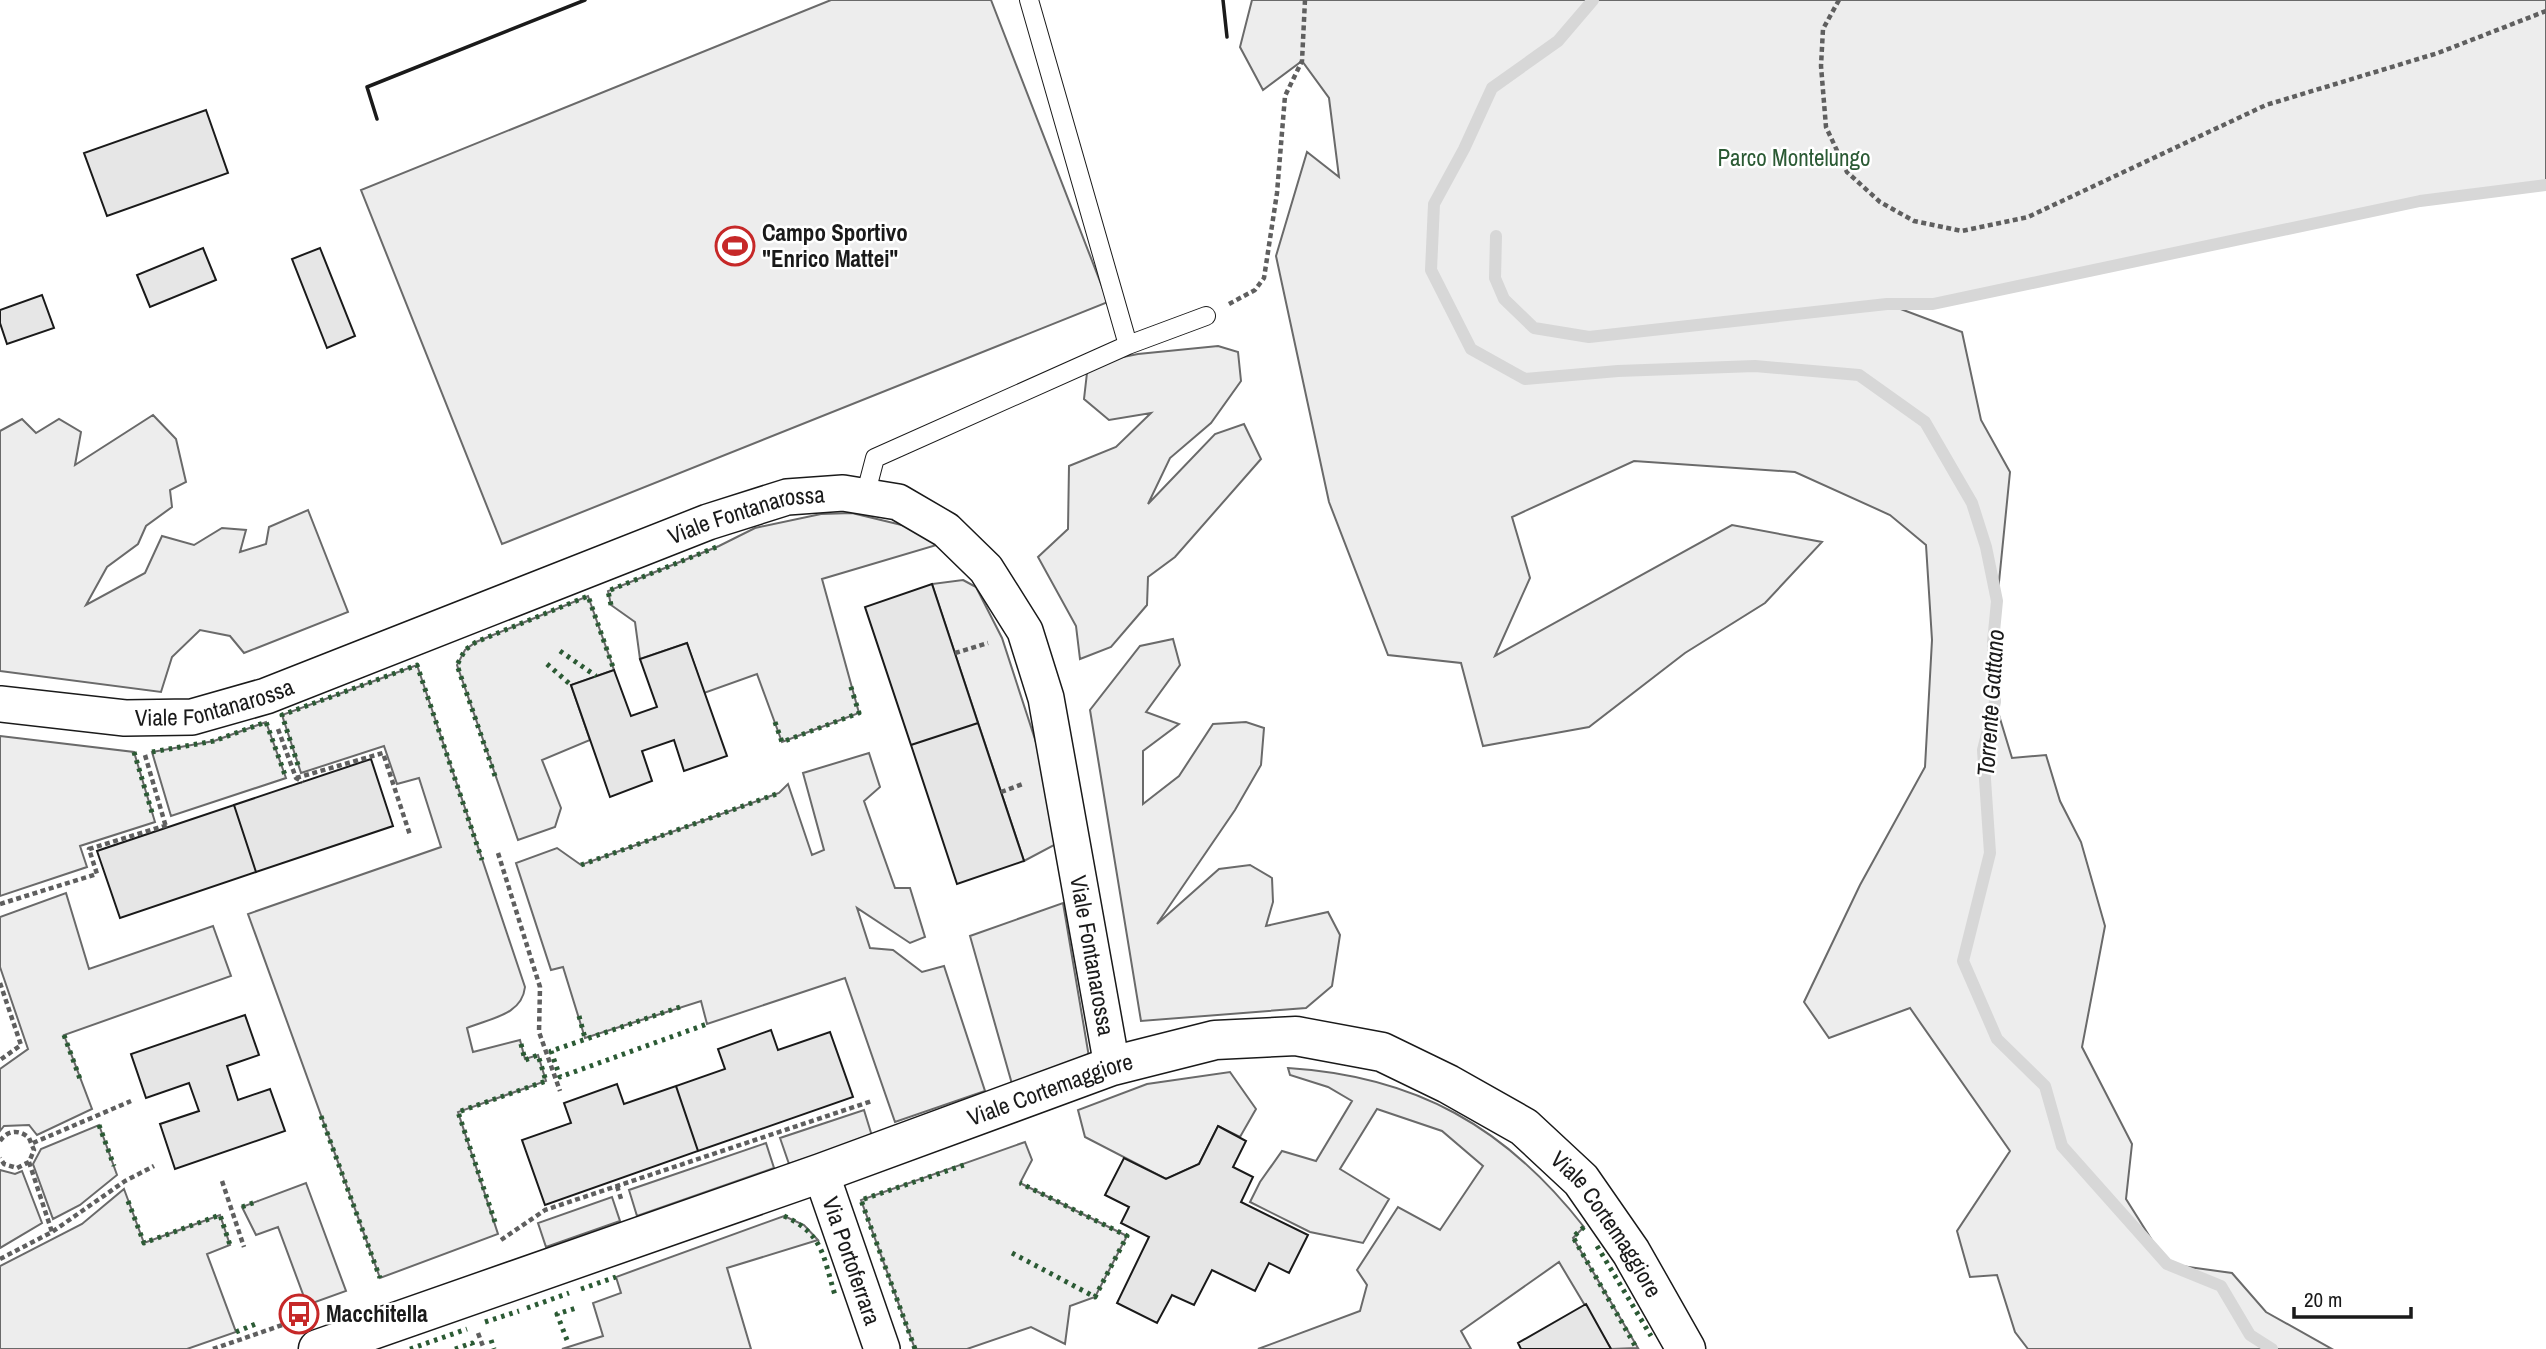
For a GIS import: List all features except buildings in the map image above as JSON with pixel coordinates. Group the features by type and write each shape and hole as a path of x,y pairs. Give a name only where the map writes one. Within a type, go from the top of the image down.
{"street":[{"name":"Viale Fontanarossa","path":"0,704 141,717 192,717 266,696 708,522 787,497 843,493 898,502 946,530 986,569 1025,631 1046,698 1112,1066"},
{"name":"Viale Cortemaggiore","path":"309,1334 821,1173 1112,1066 1215,1040 1296,1036 1382,1052 1448,1084 1524,1127 1581,1180 1631,1252 1686,1349"},
{"name":"Via Portoferrara","path":"821,1173 882,1349"}],"lane":[{"path":"1029,0 1128,345"},
{"path":"865,496 875,458 1128,345 1206,316"}],"path":[{"path":"1206,316 1255,290 1264,278 1277,193 1285,96 1302,61 1305,0"},
{"path":"1839,0 1823,29 1821,66 1826,127 1847,172 1880,202 1914,220 1962,231 2028,218 2266,105 2438,53 2546,11"},
{"path":"266,696 296,778 303,782"},
{"path":"0,904 97,874 89,849 166,826 144,751 141,717"},
{"path":"296,778 383,753 410,835"},
{"path":"498,853 540,987 539,1032 560,1091"},
{"path":"0,983 21,1045 0,1060"},
{"path":"33,1143 131,1101"},
{"path":"492,1244 505,1239 545,1210 872,1101"},
{"path":"0,1141 9,1132 16,1131 24,1133 33,1143"},
{"path":"33,1143 29,1162 51,1232"},
{"path":"0,1158 10,1167 16,1168 29,1162"},
{"path":"0,1259 51,1232 125,1181 154,1166"},
{"path":"222,1181 244,1247"},
{"path":"213,1349 309,1334"}],"green space":[{"name":"Campo Sportivo \"Enrico Mattei\"","path":"831,0 991,0 1108,302 502,544 361,190"},
{"name":"Parco Montelungo","path":"1252,0 2546,0 2546,185 2420,201 1933,304 1890,305 1962,332 1981,420 2010,472 1993,642 1995,702 2012,758 2046,755 2060,801 2081,842 2105,926 2082,1047 2132,1144 2126,1199 2167,1264 2232,1273 2266,1312 2332,1349 2028,1349 2015,1332 1997,1275 1970,1277 1957,1231 2010,1151 1910,1008 1829,1038 1804,1002 1860,885 1925,767 1932,640 1926,545 1890,515 1795,472 1634,461 1512,517 1530,578 1495,656 1732,525 1822,542 1765,603 1685,653 1589,727 1483,746 1461,663 1388,655 1329,502 1276,256 1307,152 1339,177 1329,98 1302,61 1263,90 1240,47"},
{"path":"1218,346 1238,352 1241,381 1211,423 1170,458 1148,504 1215,434 1244,424 1261,459 1175,557 1148,577 1147,605 1111,647 1080,659 1076,626 1038,557 1068,529 1069,466 1116,447 1151,413 1109,420 1084,399 1088,364 1138,354"},
{"path":"153,415 176,439 186,482 170,490 172,507 146,526 138,544 107,567 86,605 145,573 162,536 194,545 222,528 246,530 240,552 266,544 269,527 308,510 348,612 244,653 230,636 200,630 172,657 161,692 0,671 0,431 22,419 36,433 59,419 81,432 75,465"},
{"path":"852,513 914,528 940,544 822,579 859,713 782,742 757,674 704,693 687,643 640,659 635,622 611,605 608,591 719,546 755,528 821,514"},
{"path":"963,580 976,587 1002,638 1047,776 1058,843 1024,861 932,584"},
{"path":"588,596 614,670 571,685 590,740 542,760 561,808 555,827 518,840 457,665 465,650 476,642"},
{"path":"1173,639 1180,665 1146,712 1179,724 1143,751 1143,804 1179,776 1213,724 1246,722 1264,728 1261,765 1235,810 1157,924 1219,869 1250,865 1272,878 1273,902 1266,926 1328,912 1340,935 1332,986 1306,1008 1141,1021 1090,710 1140,646"},
{"path":"417,665 525,987 523,996 512,1010 467,1028 473,1052 520,1040 525,1059 538,1055 546,1081 458,1112 498,1234 380,1278 248,914 441,847 419,778 397,784 384,746 301,773 282,715"},
{"path":"266,722 286,778 171,816 152,752 214,741"},
{"path":"0,736 134,752 155,822 80,846 87,867 0,896"},
{"path":"869,753 880,787 864,801 895,888 910,888 925,937 910,943 857,908 870,948 893,950 922,972 944,966 985,1091 895,1122 845,978 707,1024 701,1001 585,1038 563,967 551,970 516,863 557,848 581,865 779,793 788,784 812,855 824,850 803,773"},
{"path":"66,893 89,969 213,926 231,976 64,1035 92,1109 37,1135 29,1125 4,1126 0,1131 0,1069 28,1049 0,967 0,917"},
{"path":"1063,903 1089,1057 1012,1084 970,936"},
{"path":"1288,1068 1334,1073 1377,1082 1417,1095 1455,1113 1490,1135 1523,1161 1584,1227 1573,1238 1638,1348 1611,1349 1559,1262 1461,1331 1471,1349 1258,1349 1360,1311 1367,1285 1357,1270 1398,1207 1440,1230 1483,1166 1442,1131 1377,1109 1340,1169 1389,1199 1363,1243 1310,1232 1250,1202 1260,1182 1282,1151 1316,1161 1352,1101 1328,1087 1290,1075"},
{"path":"1230,1072 1256,1109 1240,1137 1218,1126 1199,1164 1166,1179 1085,1137 1078,1110 1147,1084"},
{"path":"864,1110 872,1136 789,1164 780,1138"},
{"path":"99,1125 117,1175 80,1205 53,1219 33,1164 41,1149"},
{"path":"1025,1142 1032,1160 1020,1183 1127,1236 1095,1297 1070,1306 1065,1344 1031,1327 967,1349 915,1349 861,1200"},
{"path":"766,1143 774,1168 637,1216 629,1190"},
{"path":"0,1170 15,1174 22,1171 42,1223 0,1248"},
{"path":"306,1183 346,1291 307,1305 278,1227 256,1235 242,1207"},
{"path":"124,1189 144,1243 220,1215 230,1245 207,1254 236,1332 187,1349 0,1349 0,1266 82,1224"},
{"path":"612,1197 620,1221 546,1247 538,1223"},
{"path":"784,1216 804,1225 818,1240 727,1268 751,1349 562,1349 603,1336 593,1303 621,1293 616,1277"}],"waterway":[{"name":"Torrente Gattano","path":"1593,0 1558,41 1492,88 1464,149 1434,204 1431,270 1471,349 1525,379 1618,371 1755,366 1859,375 1925,422 1972,503 1986,547 1997,601 1993,642 1995,702 1983,750 1990,853 1963,961 1997,1039 2045,1086 2062,1146 2167,1264 2221,1286 2250,1335 2272,1349"},
{"path":"1496,236 1495,278 1504,299 1534,328 1589,337 1887,304 1933,304 2420,201 2546,185"}],"hedge":[{"path":"611,605 608,591 719,546"},
{"path":"495,776 457,665 465,650 476,642 588,596 614,670"},
{"path":"560,651 596,676"},
{"path":"547,664 571,685"},
{"path":"298,765 282,715 417,665 482,860"},
{"path":"775,722 782,742 859,713 850,684"},
{"path":"152,752 214,741 266,722 285,775"},
{"path":"134,752 153,816"},
{"path":"581,865 779,793"},
{"path":"680,1007 551,1051 560,1077 707,1024"},
{"path":"579,1016 585,1038"},
{"path":"64,1035 80,1079"},
{"path":"495,1222 458,1112 546,1081 538,1055 525,1060 520,1040"},
{"path":"321,1116 380,1278"},
{"path":"99,1125 114,1166"},
{"path":"915,1349 861,1200 967,1164"},
{"path":"1012,1253 1095,1297 1127,1236 1020,1183"},
{"path":"128,1201 144,1243 220,1215 230,1245"},
{"path":"242,1207 258,1201"},
{"path":"784,1216 797,1223 815,1239 835,1295"},
{"path":"1584,1227 1573,1237 1637,1349"},
{"path":"1597,1246 1651,1336"},
{"path":"581,1289 616,1277"},
{"path":"527,1308 569,1293"},
{"path":"567,1340 557,1314 576,1308"},
{"path":"485,1322 519,1311"},
{"path":"236,1332 258,1323"},
{"path":"410,1349 467,1329"},
{"path":"491,1340 494,1349"},
{"path":"455,1349 472,1343 474,1349"}],"wall":[{"path":"377,119 367,87 585,0"},
{"path":"1223,0 1227,37"}],"place":[{"name":"Campo Sportivo \"Enrico Mattei\"","path":"735,246"},
{"name":"Macchitella","path":"299,1314"}]}
